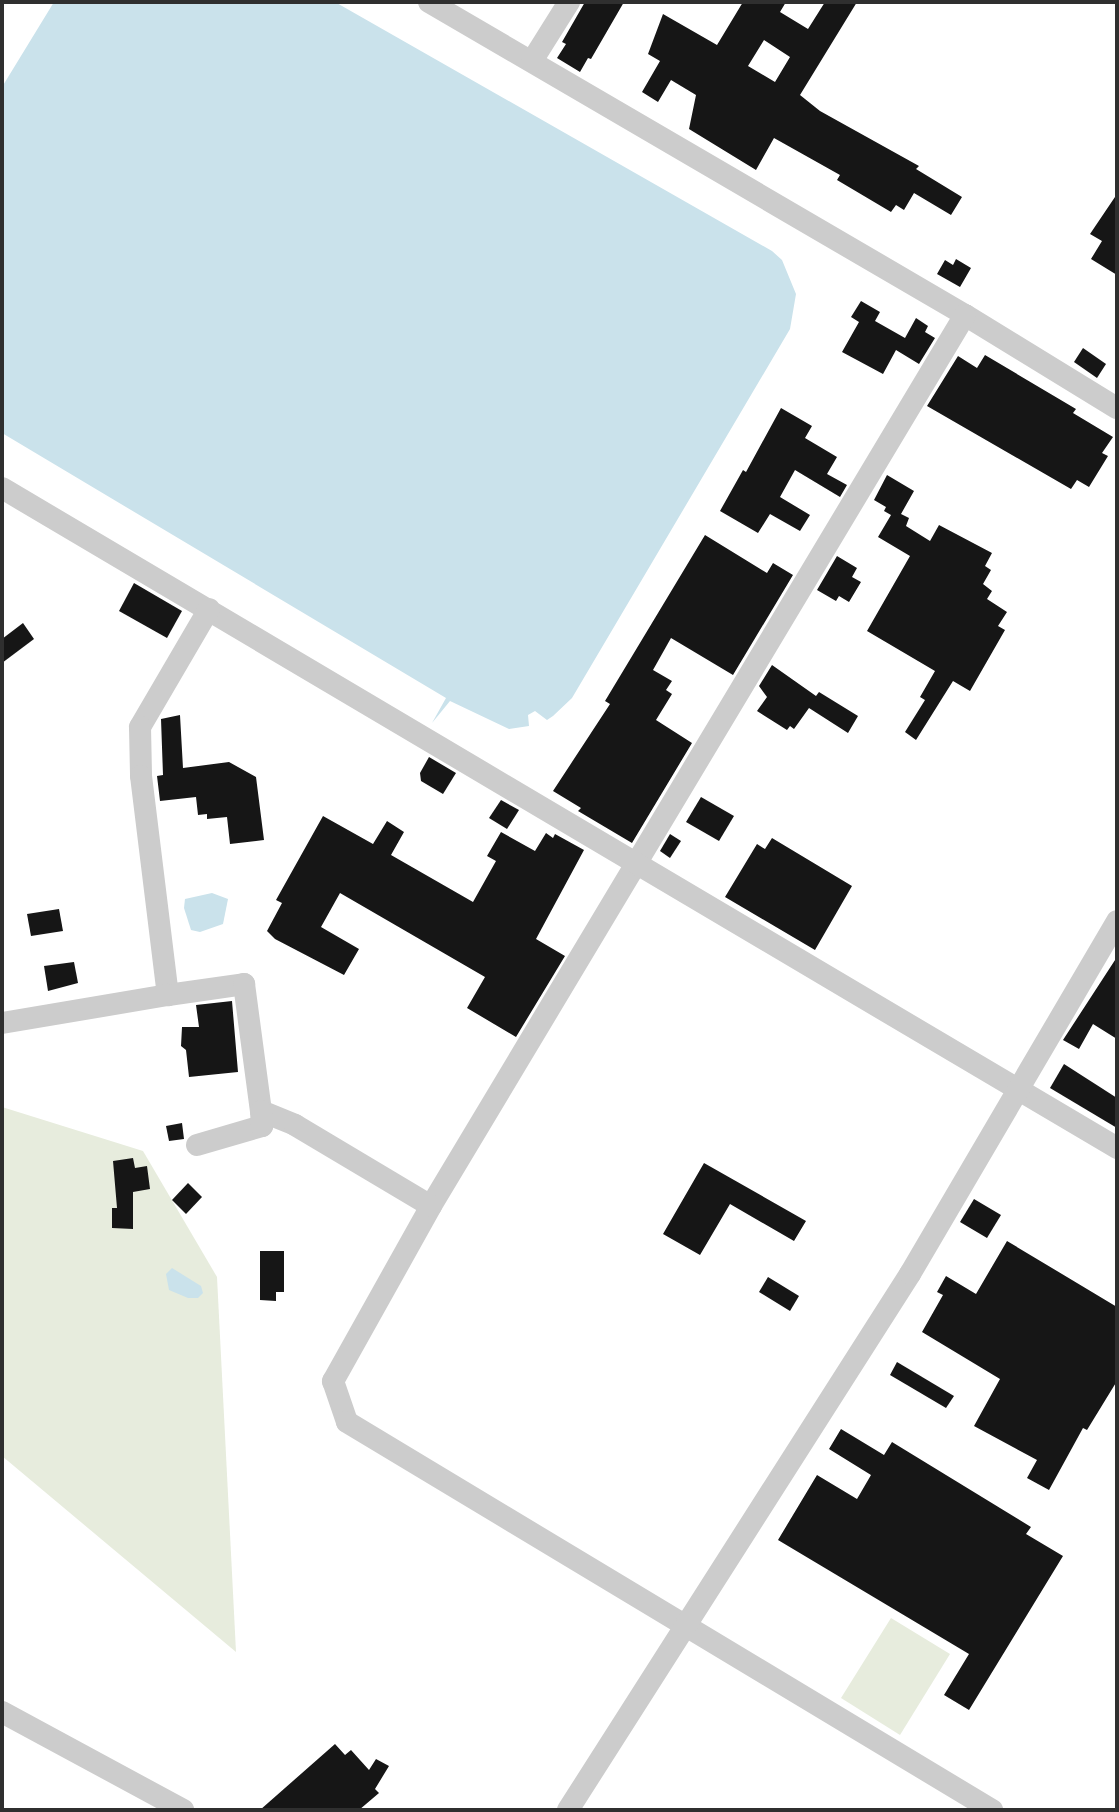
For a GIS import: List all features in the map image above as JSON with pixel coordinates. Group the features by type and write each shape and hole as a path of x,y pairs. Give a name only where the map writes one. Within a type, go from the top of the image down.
{"street":[{"path":"429,2 965,315 1117,408"},
{"path":"532,61 569,2"},
{"path":"965,315 431,1206 333,1381 347,1422 992,1810"},
{"path":"2,488 1117,1148"},
{"path":"168,995 141,776 140,727 209,609"},
{"path":"568,1810 910,1274 1117,921"},
{"path":"2,1023 244,984 262,1126 197,1145"},
{"path":"261,1111 295,1125 431,1206"},
{"path":"2,1712 183,1810"}],"shaded area":[{"path":"2,1107 143,1151 217,1277 236,1652 2,1456"},
{"path":"891,1618 950,1654 900,1735 841,1698"}],"water":[{"path":"54,2 335,2 772,251 782,260 796,294 790,329 572,698 553,716 547,720 535,711 528,715 529,726 509,729 450,701 432,723 446,698 2,433 2,87"},
{"path":"212,893 228,899 223,924 200,932 191,930 184,908 185,899"},
{"path":"172,1268 201,1286 203,1293 198,1298 188,1298 169,1290 166,1274"}],"building":[{"path":"585,2 624,2 580,72 557,58 566,44 562,42"},
{"path":"743,2 786,2 780,12 808,29 825,2 857,2 800,95 820,111 919,166 916,169 962,197 951,215 914,193 904,210 896,205 891,212 837,180 840,175 774,138 756,170 689,129 696,95 671,80 658,102 642,92 660,61 648,54 663,14 717,45","holes":["764,40 790,57 775,82 748,66"]},
{"path":"1117,194 1117,275 1091,259 1102,241 1090,234"},
{"path":"956,259 971,268 960,287 937,274 945,260 953,265"},
{"path":"861,301 880,312 875,321 905,338 916,318 928,326 925,332 935,338 919,364 896,350 883,374 842,352 859,322 851,317"},
{"path":"1083,348 1106,364 1097,378 1074,362"},
{"path":"985,355 1076,409 1073,413 1113,437 1102,453 1108,456 1089,487 1077,480 1071,489 927,406 958,356 977,368"},
{"path":"781,408 812,426 805,438 837,457 827,474 847,485 840,497 795,470 780,497 810,515 800,531 770,514 758,533 720,511 743,470 746,472"},
{"path":"887,475 914,491 901,514 909,518 906,526 930,541 939,525 992,553 985,566 991,570 983,584 992,591 987,599 1007,612 998,626 1005,630 970,691 953,681 916,740 905,732 925,700 920,697 935,671 867,631 910,556 878,537 891,515 884,511 886,507 874,500"},
{"path":"705,535 767,573 773,563 793,575 733,675 671,638 653,670 672,681 666,690 672,694 656,720 692,743 632,843 578,811 581,808 553,791 610,704 605,701"},
{"path":"837,556 857,568 852,577 861,582 849,602 839,596 836,601 817,590"},
{"path":"134,583 182,611 167,638 119,611"},
{"path":"23,623 34,639 2,663 2,639"},
{"path":"772,665 816,696 819,692 858,716 848,733 809,708 794,729 790,726 787,730 757,711 767,697 759,686"},
{"path":"180,715 183,768 229,762 256,777 264,840 230,844 227,817 207,819 207,814 198,815 196,797 160,801 157,776 163,775 161,719"},
{"path":"429,757 456,773 443,794 421,781 420,773"},
{"path":"701,797 734,816 719,841 686,822"},
{"path":"501,800 519,810 507,829 489,818"},
{"path":"323,816 373,844 387,821 404,832 391,855 473,902 496,861 487,856 501,832 535,851 546,833 553,838 555,834 584,850 536,939 565,956 516,1037 467,1008 485,977 340,893 321,927 359,949 344,975 275,939 267,931 282,903 276,900"},
{"path":"670,834 681,841 670,858 660,851"},
{"path":"772,838 852,886 815,950 725,897 757,844 765,849"},
{"path":"59,909 63,931 31,936 27,914"},
{"path":"1117,957 1117,1039 1093,1024 1079,1049 1063,1040"},
{"path":"74,962 78,983 48,991 44,966"},
{"path":"232,1001 238,1072 189,1077 186,1050 181,1046 182,1027 199,1027 196,1005"},
{"path":"1064,1064 1117,1098 1117,1128 1050,1088"},
{"path":"182,1123 184,1139 169,1141 166,1126"},
{"path":"133,1158 135,1168 147,1166 150,1189 133,1192 133,1229 112,1228 112,1208 117,1208 113,1161"},
{"path":"704,1163 806,1221 794,1241 730,1204 700,1255 663,1234"},
{"path":"188,1183 202,1197 186,1214 172,1200"},
{"path":"974,1199 1001,1215 987,1238 960,1222"},
{"path":"1007,1241 1117,1307 1117,1381 1087,1430 1083,1428 1049,1490 1027,1478 1037,1460 974,1426 1000,1379 922,1332 943,1295 937,1292 946,1276 976,1294"},
{"path":"260,1251 284,1251 284,1292 276,1292 276,1301 260,1300"},
{"path":"768,1277 799,1296 790,1311 759,1292"},
{"path":"897,1362 954,1396 946,1408 890,1375"},
{"path":"841,1429 884,1455 892,1442 1031,1527 1026,1534 1063,1556 969,1710 944,1695 969,1654 778,1540 817,1475 857,1499 871,1475 829,1449"},
{"path":"335,1744 345,1755 351,1750 369,1770 376,1759 389,1766 375,1789 379,1793 359,1810 260,1810"}]}
